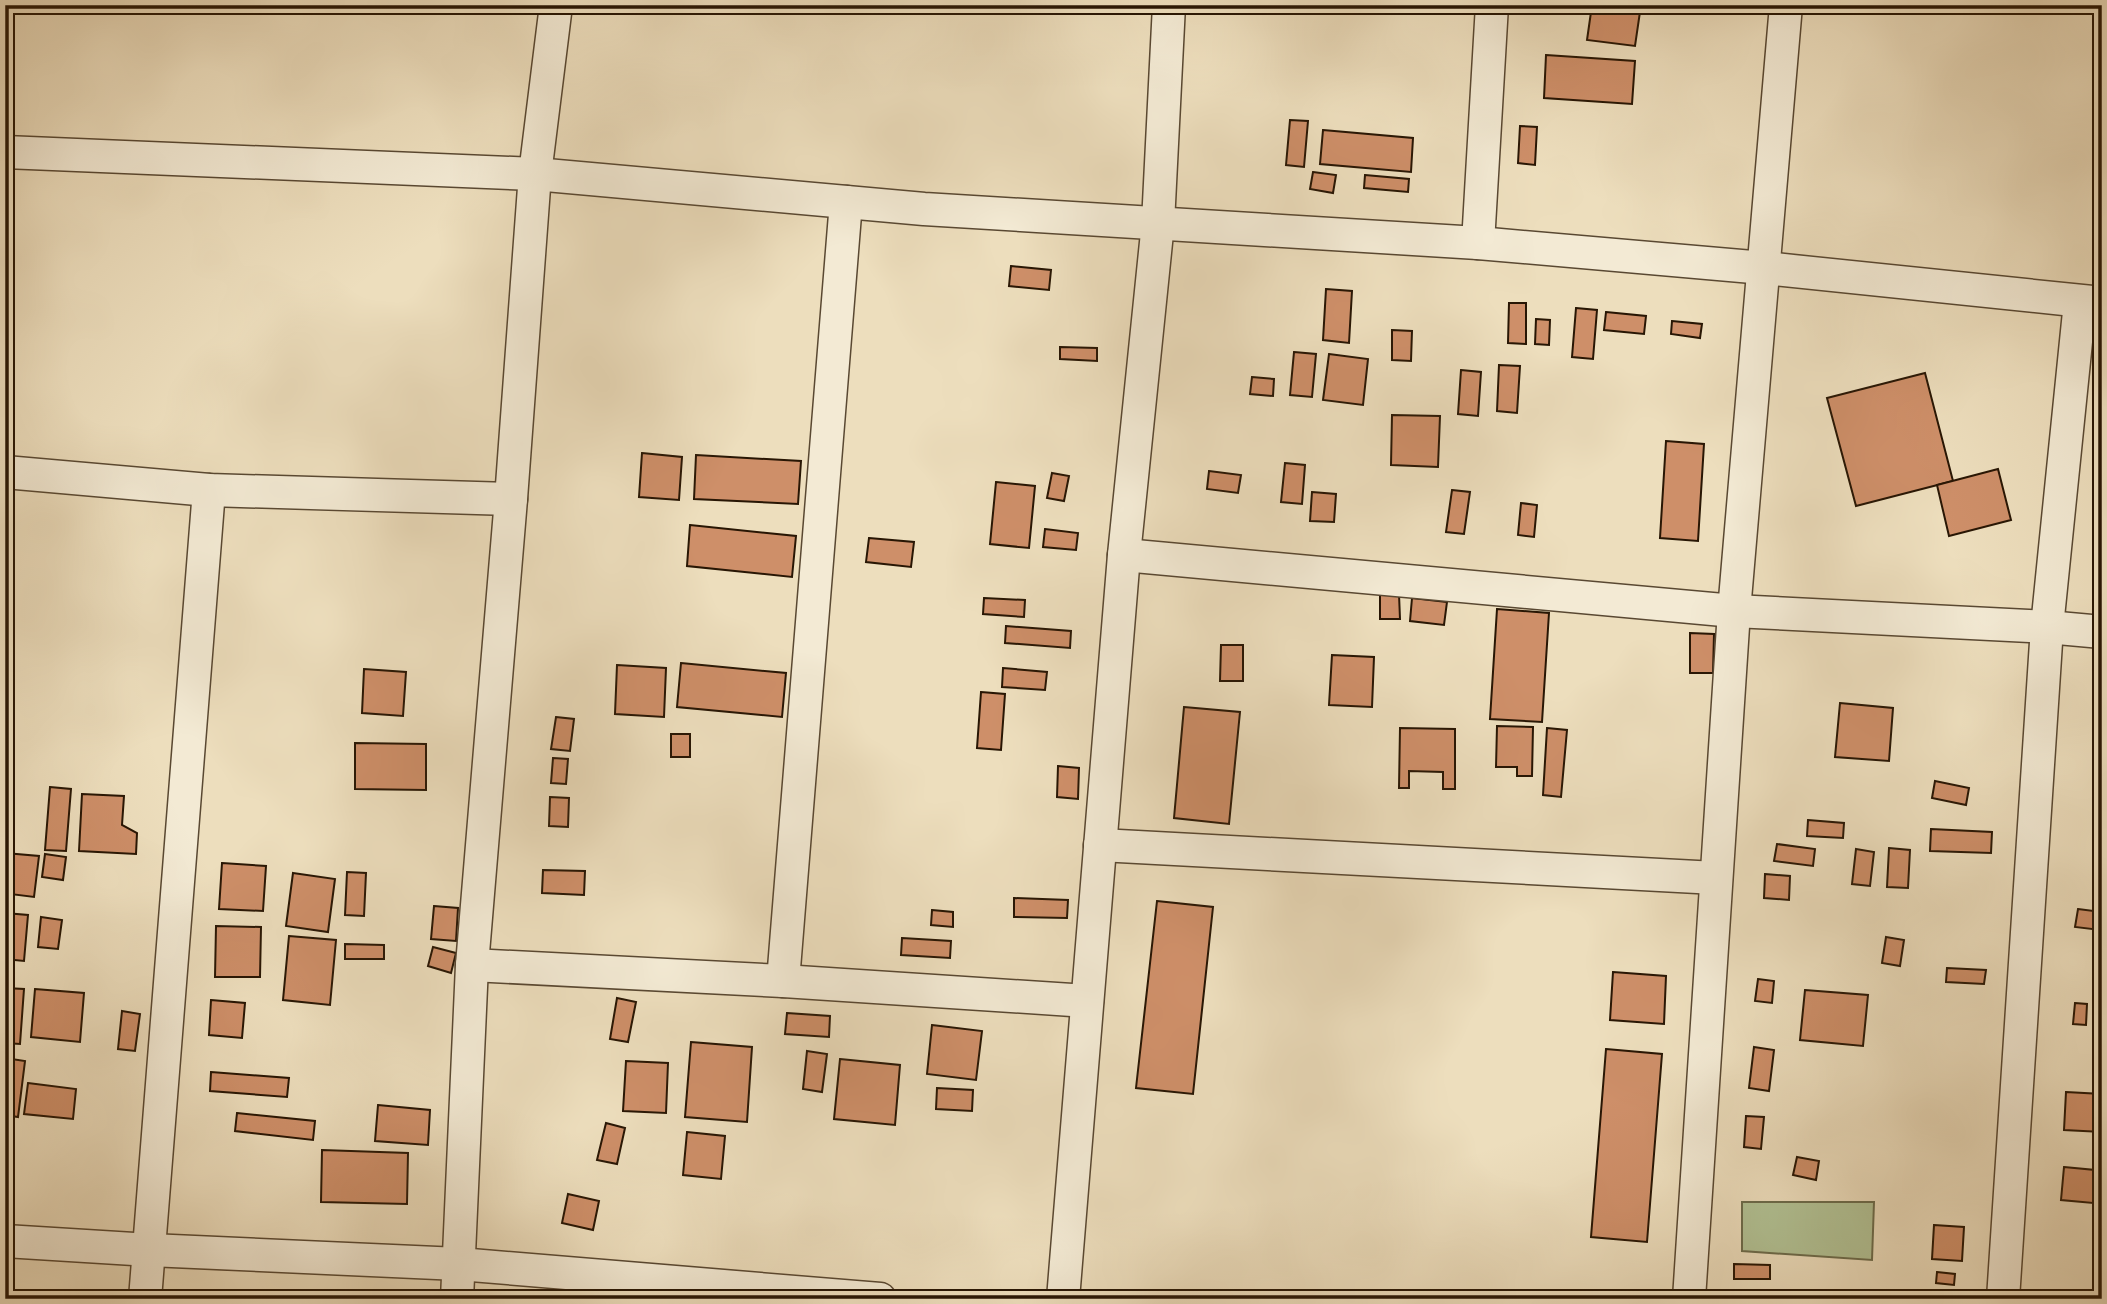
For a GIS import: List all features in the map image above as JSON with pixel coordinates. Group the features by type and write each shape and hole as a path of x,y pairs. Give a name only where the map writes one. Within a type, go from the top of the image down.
{"street":[{"path":"457,1299 472,965 535,174 556,5"},
{"path":"1063,1299 1124,555 1158,223 1169,5"},
{"path":"1478,243 1492,5"},
{"path":"1689,1299 1734,611 1786,5"},
{"path":"5,152 535,174 924,209 1478,243 1764,268 2091,303 2047,627 2003,1299"},
{"path":"783,981 846,202"},
{"path":"5,472 209,490 511,499"},
{"path":"145,1299 209,490"},
{"path":"1124,555 1734,611 2102,632"},
{"path":"1100,845 1716,878"},
{"path":"472,965 783,981 1087,1001"},
{"path":"5,1241 150,1251 459,1264 880,1299"}],"green space":[{"path":"1742,1202 1874,1202 1872,1260 1742,1251"}],"building":[{"path":"1592,5 1641,5 1635,46 1587,40"},
{"path":"1546,55 1635,61 1632,104 1544,98"},
{"path":"1290,120 1308,121 1304,167 1286,165"},
{"path":"1520,126 1537,127 1535,165 1518,163"},
{"path":"1323,130 1413,138 1411,172 1320,164"},
{"path":"1313,172 1336,175 1333,193 1310,189"},
{"path":"1365,175 1409,179 1408,192 1364,188"},
{"path":"1011,266 1051,270 1049,290 1009,286"},
{"path":"1326,289 1352,291 1349,343 1323,340"},
{"path":"1509,303 1526,303 1526,344 1508,343"},
{"path":"1576,308 1597,310 1593,359 1572,357"},
{"path":"1606,312 1646,316 1644,334 1604,330"},
{"path":"1536,319 1550,320 1549,345 1535,344"},
{"path":"1672,321 1702,324 1700,338 1671,334"},
{"path":"1392,330 1412,331 1411,361 1392,360"},
{"path":"1060,347 1097,348 1097,361 1060,359"},
{"path":"1294,352 1316,354 1312,397 1290,395"},
{"path":"1329,354 1368,359 1363,405 1323,400"},
{"path":"1499,365 1520,366 1517,413 1497,411"},
{"path":"1461,370 1481,372 1478,416 1458,414"},
{"path":"1925,373 1953,481 1856,506 1827,398"},
{"path":"1252,377 1274,379 1273,396 1250,394"},
{"path":"1392,415 1440,416 1438,467 1391,465"},
{"path":"1666,441 1704,444 1698,541 1660,538"},
{"path":"642,453 682,457 679,500 639,497"},
{"path":"696,455 801,461 798,504 694,499"},
{"path":"1285,463 1305,465 1302,504 1281,502"},
{"path":"1998,469 2011,520 1949,536 1937,485"},
{"path":"1209,471 1241,475 1238,493 1207,489"},
{"path":"1052,473 1069,476 1064,501 1047,498"},
{"path":"996,482 1035,486 1029,548 990,544"},
{"path":"1452,490 1470,492 1464,534 1446,532"},
{"path":"1312,492 1336,494 1334,522 1310,521"},
{"path":"1521,503 1537,505 1534,537 1518,535"},
{"path":"690,525 796,536 792,577 687,566"},
{"path":"1045,529 1078,533 1076,550 1043,547"},
{"path":"869,538 914,542 911,567 866,562"},
{"path":"1380,594 1399,594 1400,619 1380,619"},
{"path":"984,598 1025,600 1024,617 983,614"},
{"path":"1412,598 1447,602 1444,625 1410,621"},
{"path":"1497,609 1549,613 1542,722 1490,719"},
{"path":"1006,626 1071,631 1070,648 1005,643"},
{"path":"1690,633 1714,634 1713,673 1690,673"},
{"path":"1221,645 1243,645 1243,681 1220,681"},
{"path":"1332,655 1374,657 1372,707 1329,705"},
{"path":"681,663 786,673 782,717 677,707"},
{"path":"617,665 666,668 664,717 615,714"},
{"path":"1003,668 1047,672 1045,690 1002,687"},
{"path":"364,669 406,672 403,716 362,713"},
{"path":"981,692 1005,694 1001,750 977,748"},
{"path":"1840,703 1893,708 1889,761 1835,757"},
{"path":"1184,707 1240,712 1229,824 1174,818"},
{"path":"556,717 574,719 570,751 551,749"},
{"path":"1497,726 1533,727 1532,776 1517,776 1517,767 1496,767"},
{"path":"1400,728 1455,729 1455,789 1443,789 1443,772 1409,771 1409,788 1399,788"},
{"path":"1547,728 1567,730 1561,797 1543,795"},
{"path":"671,734 690,734 690,757 671,757"},
{"path":"355,743 426,744 426,790 355,789"},
{"path":"553,758 568,759 566,784 551,783"},
{"path":"1058,766 1079,768 1078,799 1057,797"},
{"path":"1935,781 1969,788 1966,805 1932,798"},
{"path":"50,787 71,789 66,851 45,850"},
{"path":"82,794 124,796 122,825 137,833 136,854 79,851"},
{"path":"550,797 569,798 568,827 549,826"},
{"path":"1808,820 1844,823 1843,838 1807,836"},
{"path":"1931,829 1992,832 1991,853 1930,851"},
{"path":"1777,844 1815,849 1813,866 1774,861"},
{"path":"1889,848 1910,850 1908,888 1887,887"},
{"path":"1856,849 1874,852 1870,886 1852,884"},
{"path":"5,853 39,856 34,897 10,894 12,875 5,874"},
{"path":"45,854 66,857 63,880 42,877"},
{"path":"222,863 266,866 263,911 219,909"},
{"path":"543,870 585,871 584,895 542,893"},
{"path":"347,872 366,873 364,916 345,915"},
{"path":"293,873 335,879 328,932 286,926"},
{"path":"1765,874 1790,876 1789,900 1764,898"},
{"path":"1014,898 1068,900 1067,918 1014,917"},
{"path":"1157,901 1213,907 1193,1094 1136,1088"},
{"path":"434,906 458,908 456,941 431,939"},
{"path":"2078,909 2102,912 2100,930 2075,927"},
{"path":"932,910 953,912 953,927 931,925"},
{"path":"5,913 28,915 24,961 5,959"},
{"path":"41,917 62,920 58,949 38,947"},
{"path":"216,926 261,927 260,977 215,977"},
{"path":"289,936 336,940 330,1005 283,1000"},
{"path":"1886,937 1904,940 1900,966 1882,963"},
{"path":"902,938 951,941 950,958 901,955"},
{"path":"345,944 384,945 384,959 345,959"},
{"path":"433,947 456,953 451,973 428,966"},
{"path":"1947,968 1986,970 1984,984 1946,982"},
{"path":"1613,972 1666,976 1664,1024 1610,1020"},
{"path":"1758,979 1774,981 1772,1003 1755,1001"},
{"path":"5,988 24,989 20,1044 5,1043"},
{"path":"35,989 84,993 80,1042 31,1037"},
{"path":"1805,990 1868,995 1863,1046 1800,1040"},
{"path":"617,998 636,1002 628,1042 610,1039"},
{"path":"211,1000 245,1003 242,1038 209,1035"},
{"path":"2075,1003 2087,1004 2086,1025 2073,1024"},
{"path":"122,1011 140,1014 135,1051 118,1049"},
{"path":"787,1013 830,1016 829,1037 785,1034"},
{"path":"932,1025 982,1031 976,1080 927,1074"},
{"path":"691,1042 752,1047 747,1122 685,1117"},
{"path":"1754,1047 1774,1050 1769,1091 1749,1088"},
{"path":"1606,1049 1662,1054 1647,1242 1591,1237"},
{"path":"807,1051 827,1054 822,1092 803,1089"},
{"path":"5,1058 25,1061 18,1117 5,1115"},
{"path":"840,1059 900,1065 895,1125 834,1119"},
{"path":"626,1061 668,1063 666,1113 623,1111"},
{"path":"211,1072 289,1078 287,1097 210,1091"},
{"path":"28,1083 76,1089 73,1119 24,1114"},
{"path":"937,1088 973,1090 972,1111 936,1109"},
{"path":"2066,1092 2102,1094 2102,1132 2064,1130"},
{"path":"378,1105 430,1110 428,1145 375,1141"},
{"path":"237,1113 315,1121 313,1140 235,1131"},
{"path":"1746,1116 1764,1117 1761,1149 1744,1147"},
{"path":"606,1123 625,1128 617,1164 597,1160"},
{"path":"5,1129 9,1129 6,1174 5,1174"},
{"path":"687,1132 725,1136 721,1179 683,1175"},
{"path":"322,1150 408,1153 407,1204 321,1202"},
{"path":"1797,1157 1819,1161 1816,1180 1793,1175"},
{"path":"2064,1167 2095,1170 2093,1203 2061,1200"},
{"path":"568,1194 599,1201 593,1230 562,1223"},
{"path":"1934,1225 1964,1227 1962,1261 1932,1259"},
{"path":"1734,1264 1770,1265 1770,1279 1734,1279"},
{"path":"1937,1272 1955,1274 1954,1285 1936,1283"}]}
